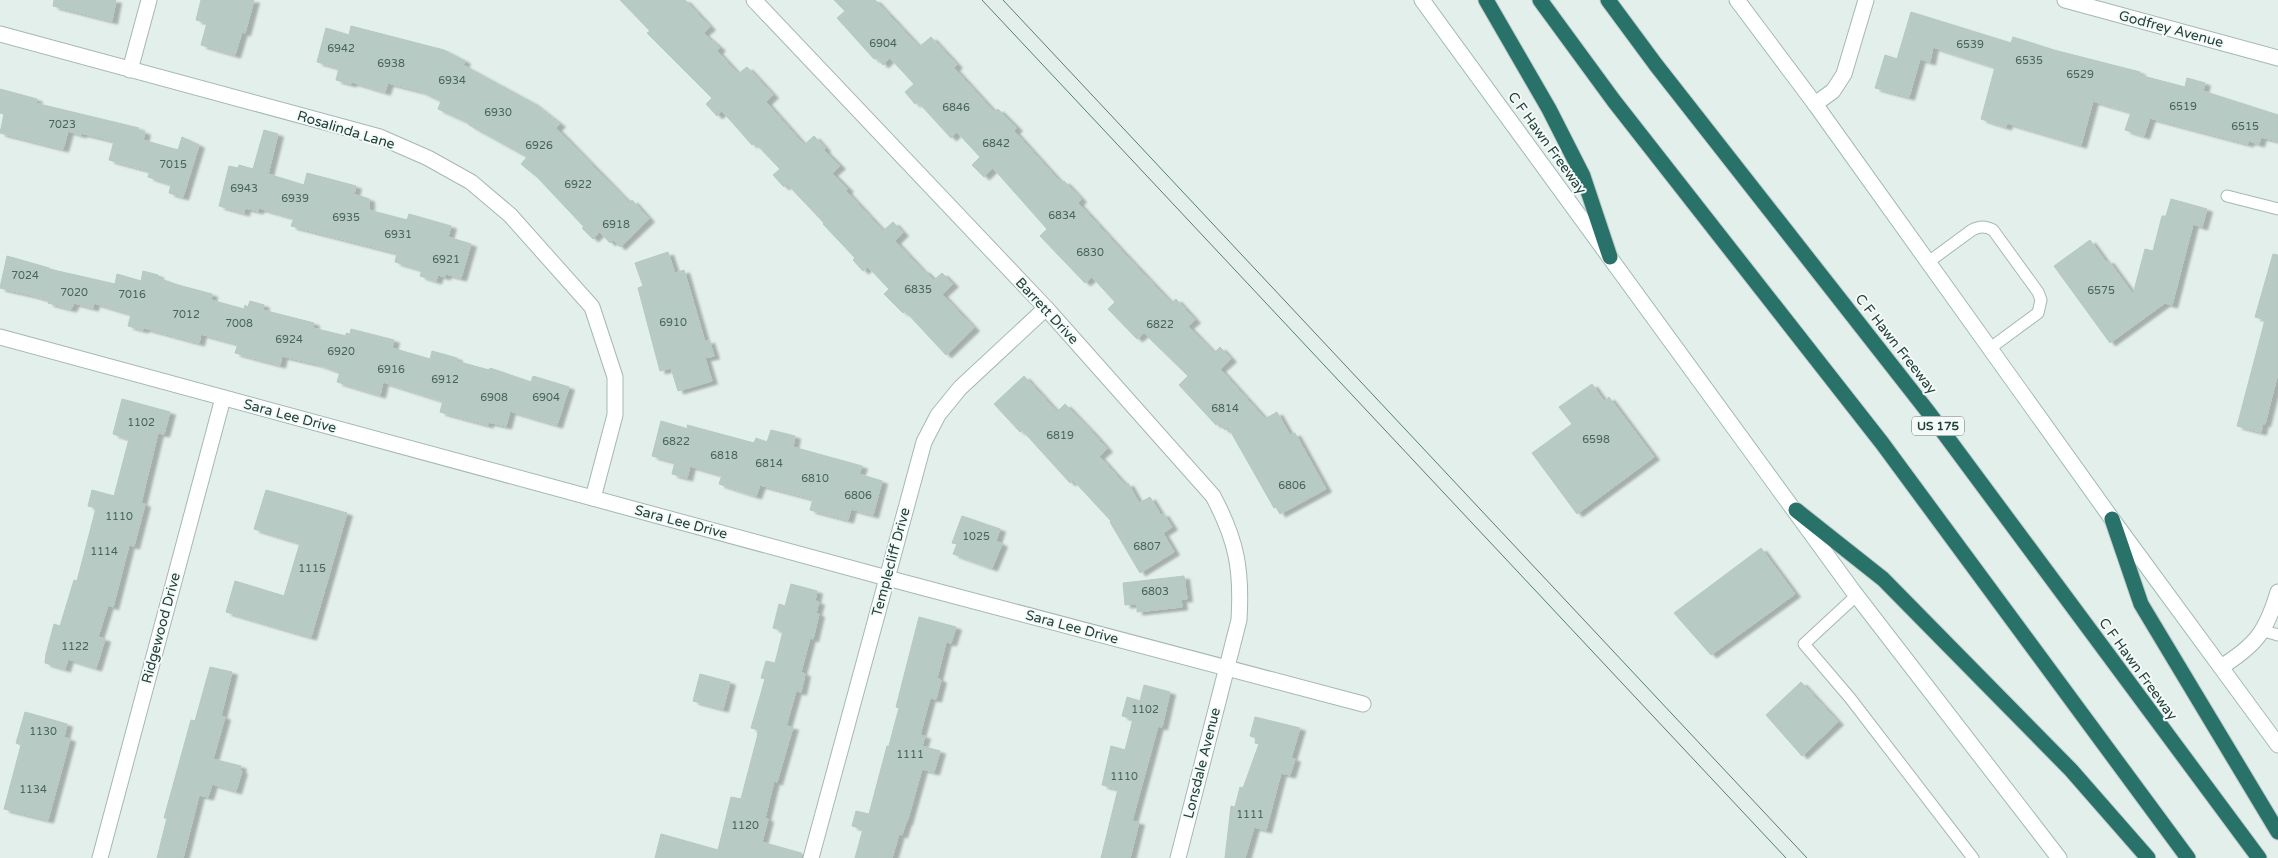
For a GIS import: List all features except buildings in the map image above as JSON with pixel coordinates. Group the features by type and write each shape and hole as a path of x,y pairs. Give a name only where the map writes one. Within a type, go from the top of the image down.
{"highway":[{"path":"1486,0 1549,109 1583,176 1610,257"},
{"path":"1540,0 1614,101 1882,443 2188,858"},
{"name":"C F Hawn Freeway","path":"1608,0 1656,65 1929,413 2259,858"},
{"path":"1796,510 1883,579 2071,770 2148,858"},
{"path":"2112,519 2141,604 2278,832"}],"street":[{"path":"130,70 149,0"},
{"name":"Barrett Drive","path":"754,0 1046,308 1213,496 1227,523 1237,554 1241,585 1239,620 1227,668"},
{"name":"C F Hawn Freeway","path":"1422,0 1796,510 1856,595 2059,858"},
{"path":"1737,0 1815,104 1989,349 2278,745"},
{"path":"1815,104 1833,91 1844,74 1866,0"},
{"name":"Godfrey Avenue","path":"2065,0 2278,58"},
{"name":"Rosalinda Lane","path":"0,34 380,137 428,158 471,182 510,215 592,306 615,377 615,415 593,498"},
{"name":"Templecliff Drive","path":"811,858 924,442 938,415 960,388 1046,308"},
{"name":"Sara Lee Drive","path":"0,336 887,578 1363,704"},
{"name":"Ridgewood Drive","path":"100,858 223,398"},
{"path":"2221,667 2271,633 2278,592"},
{"name":"Lonsdale Avenue","path":"1178,858 1227,668"}],"lane":[{"path":"2227,196 2278,209"},
{"path":"1927,263 1978,226 1987,227 1993,230 2030,281 2041,300 2038,313 1989,349"},
{"path":"1856,595 1804,644 1850,698 1973,858"}],"tram line":[{"path":"982,0 1786,858"},
{"path":"1003,0 1807,858"}]}
